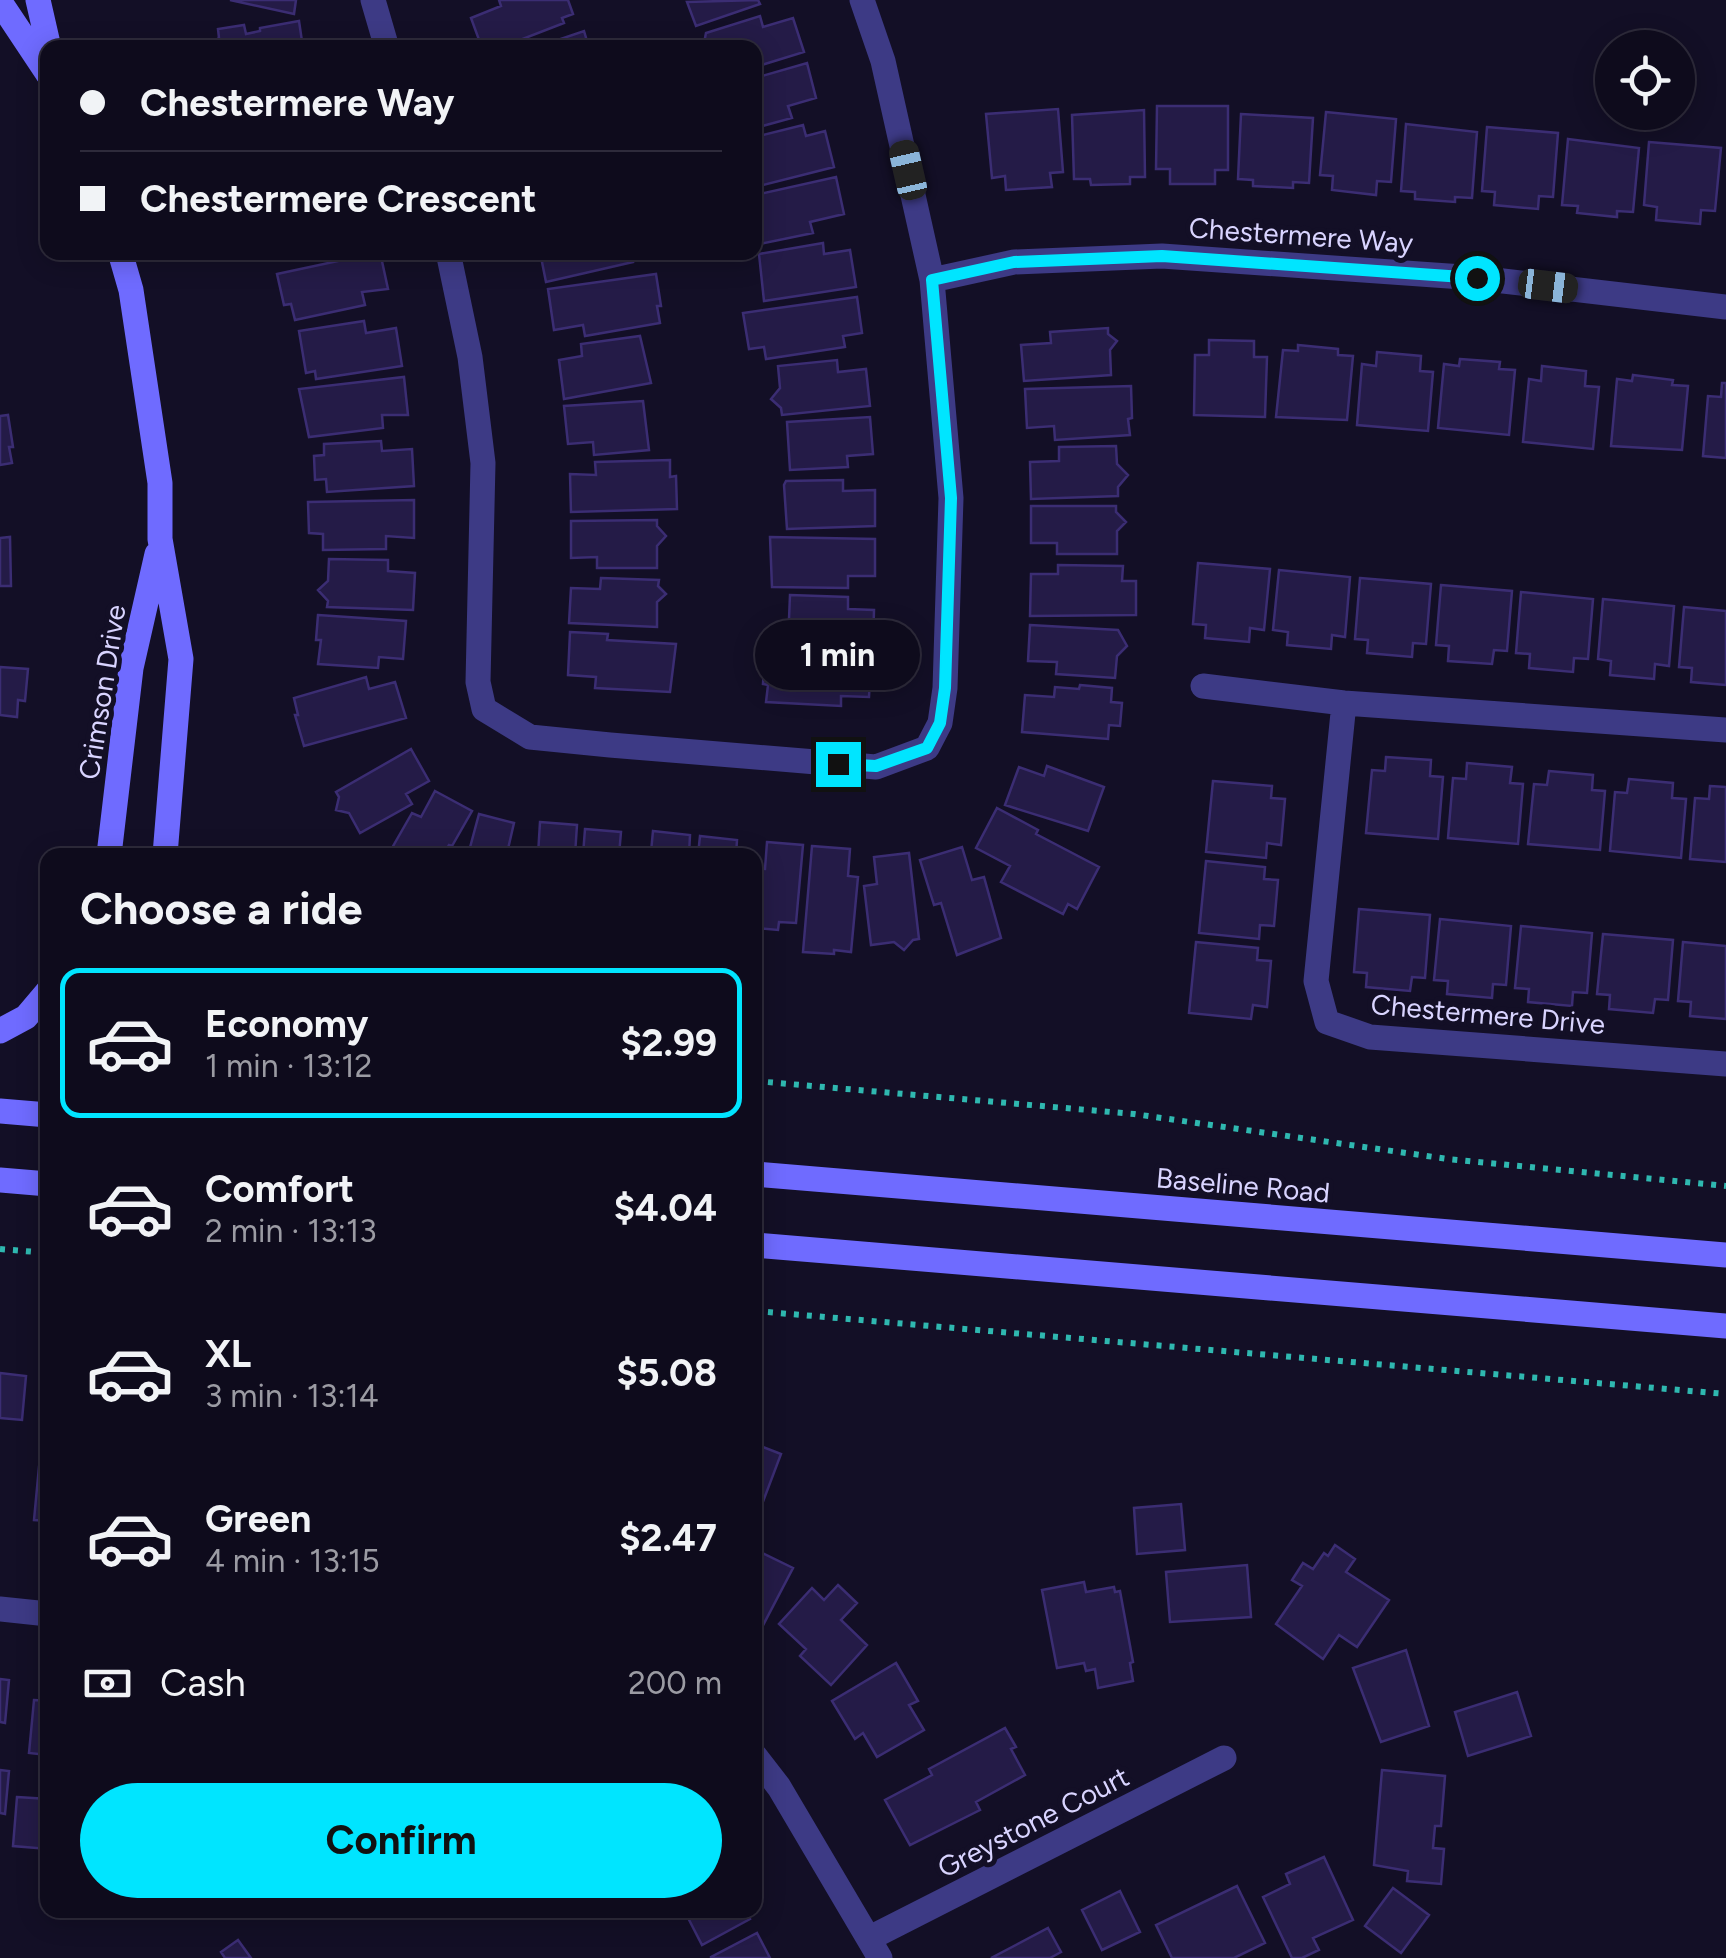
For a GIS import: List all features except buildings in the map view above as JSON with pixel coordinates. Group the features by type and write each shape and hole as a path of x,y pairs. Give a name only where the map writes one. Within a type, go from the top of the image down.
{"main road":[{"path":"38,0 47,40"},
{"path":"0,2 40,62"},
{"name":"Crimson Drive","path":"122,260 131,290 160,483 160,539 181,658 166,848"},
{"name":"Crimson Drive","path":"111,848 131,668 160,539"},
{"path":"0,1031 26,1017 40,1001"},
{"path":"0,1111 40,1114"},
{"name":"Baseline Road","path":"762,1175 1726,1256"},
{"path":"0,1180 40,1183"},
{"path":"762,1247 1726,1326"}],"street":[{"path":"374,0 385,40"},
{"path":"450,260 470,357 482,463 478,682 484,709 530,737 876,766 927,748 940,723 945,688 951,498 932,280 884,61 862,0"},
{"name":"Chestermere Way","path":"932,280 1014,262 1162,256 1477,278 1726,306"},
{"path":"1203,686 1344,703 1726,730"},
{"name":"Chestermere Drive","path":"1344,703 1316,981 1327,1022 1370,1037 1726,1064"},
{"path":"0,1609 40,1613"},
{"name":"Greystone Court","path":"875,1948 1224,1758"},
{"path":"762,1765 875,1948"}],"path":[{"path":"762,1082 1116,1112 1448,1159 1726,1186"},
{"path":"0,1249 40,1252"},
{"path":"762,1312 1726,1394"}],"route":[{"path":"838,764 876,766 927,748 940,723 945,688 951,498 932,280 1014,262 1162,256 1477,278"}]}
